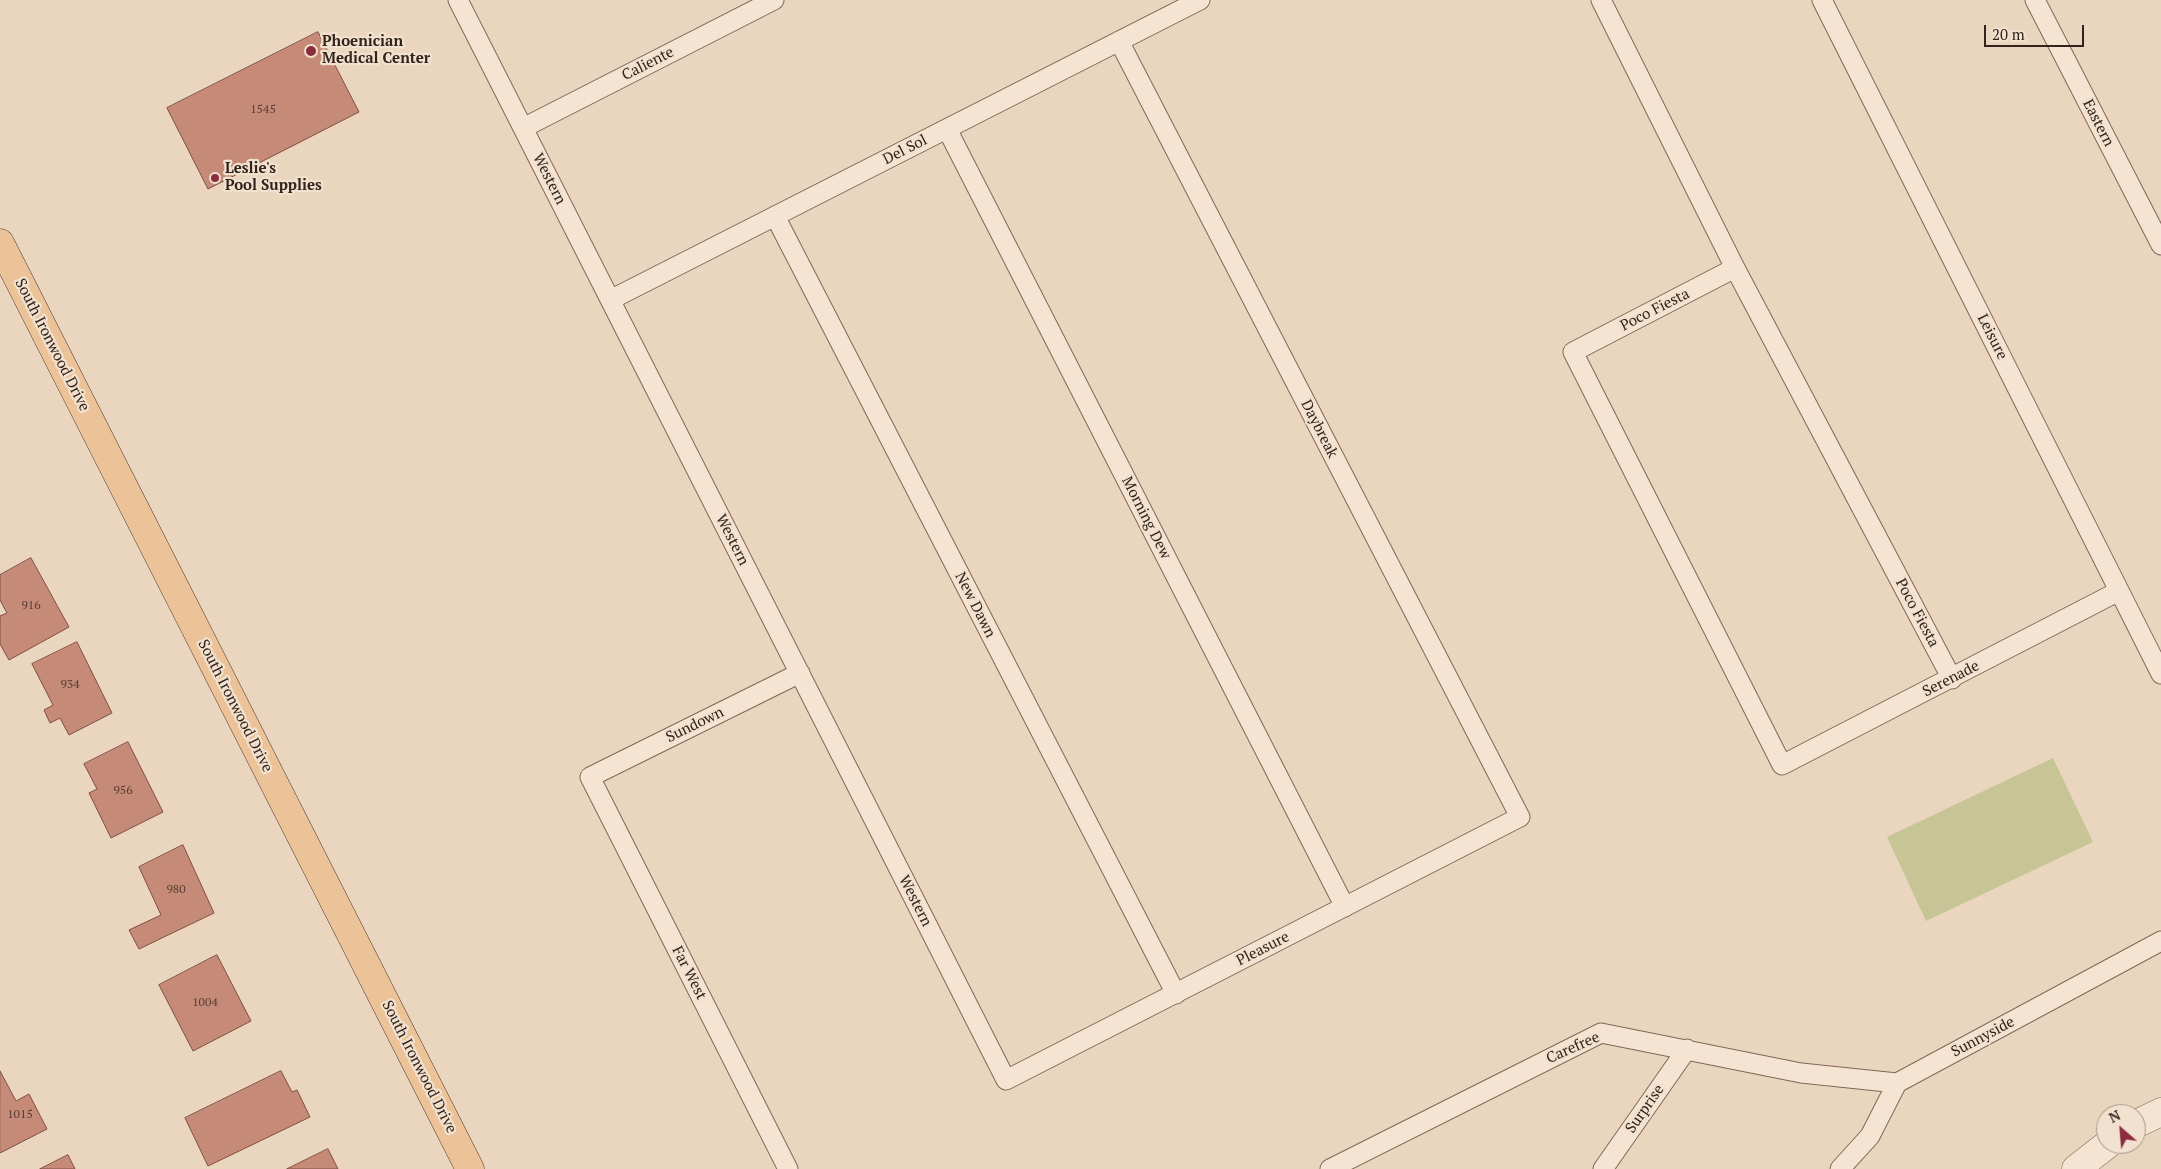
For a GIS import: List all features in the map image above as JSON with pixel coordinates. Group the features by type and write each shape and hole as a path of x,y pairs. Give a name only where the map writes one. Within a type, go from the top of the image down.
{"main road":[{"name":"South Ironwood Drive","path":"0,243 470,1169"}],"street":[{"path":"2146,1119 2161,1112"},
{"path":"2076,1169 2096,1153"}],"lane":[{"name":"Western","path":"458,0 1006,1080"},
{"name":"Caliente","path":"523,128 774,0"},
{"name":"Del Sol","path":"610,300 1200,0"},
{"path":"1601,0 1736,268"},
{"name":"Leisure","path":"1822,0 2161,674"},
{"name":"Eastern","path":"2035,0 2161,245"},
{"name":"Daybreak","path":"1119,41 1520,817"},
{"name":"Morning Dew","path":"947,129 1345,907"},
{"name":"New Dawn","path":"775,216 1176,994"},
{"name":"Poco Fiesta","path":"1782,765 1573,352 1736,268 1952,679"},
{"name":"Serenade","path":"1782,765 1952,679 2119,591"},
{"name":"Sundown","path":"590,777 800,673"},
{"name":"Far West","path":"590,777 788,1169"},
{"name":"Pleasure","path":"1006,1080 1520,817"},
{"name":"Sunnyside","path":"1897,1083 2161,941"},
{"name":"Carefree","path":"1330,1169 1600,1033 1801,1073 1897,1083"},
{"name":"Surprise","path":"1603,1169 1687,1049"},
{"path":"1840,1169 1870,1136 1897,1083"}],"shaded area":[{"path":"2053,758 2093,842 1926,921 1887,837"}],"building":[{"path":"318,32 359,112 208,189 167,108"},
{"path":"31,558 69,627 9,660 0,644 0,616 7,613 0,600 0,575"},
{"path":"77,642 112,713 69,735 60,718 50,723 44,710 53,705 32,664"},
{"path":"128,742 163,812 111,838 89,793 97,789 84,764"},
{"path":"183,845 214,913 139,949 129,930 161,915 139,867"},
{"path":"217,955 251,1021 193,1051 159,985"},
{"path":"0,1071 16,1101 29,1094 47,1129 0,1153"},
{"path":"281,1071 292,1092 297,1090 310,1117 208,1166 185,1118"},
{"path":"328,1149 338,1169 287,1169"},
{"path":"68,1155 75,1169 40,1169"}],"place":[{"name":"Phoenician Medical Center","path":"311,51"},
{"name":"Leslie's Pool Supplies","path":"215,178"}]}
